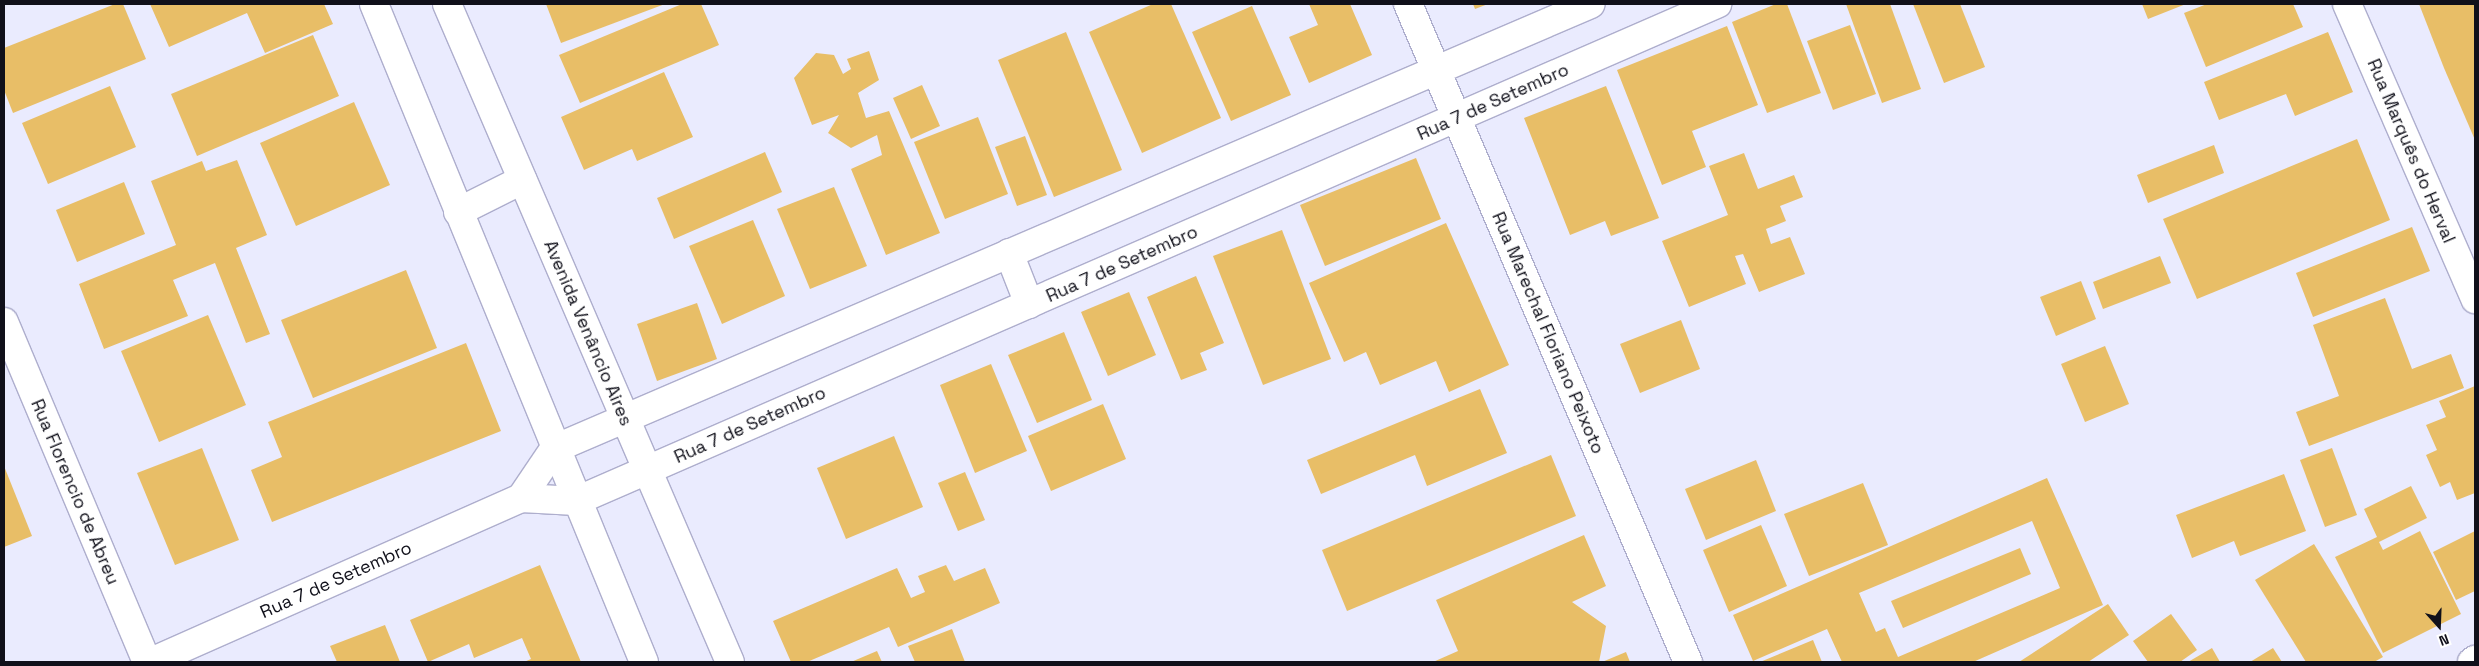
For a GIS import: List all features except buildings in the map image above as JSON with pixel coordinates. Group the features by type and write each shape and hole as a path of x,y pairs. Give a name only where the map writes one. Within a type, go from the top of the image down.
{"street":[{"path":"374,4 554,450 644,662"},
{"name":"Avenida Venâncio Aires","path":"447,4 730,662"},
{"name":"Rua Marechal Floriano Peixoto","path":"1408,4 1688,662"},
{"path":"521,498 554,450 1008,253 1591,4"},
{"name":"Rua 7 de Setembro","path":"151,662 521,498 576,501 1718,4"},
{"name":"Rua Marquês do Herval","path":"2347,4 2475,299"},
{"path":"458,212 522,180"},
{"path":"1008,253 1029,304"},
{"name":"Rua Florencio de Abreu","path":"4,322 147,662"}]}
